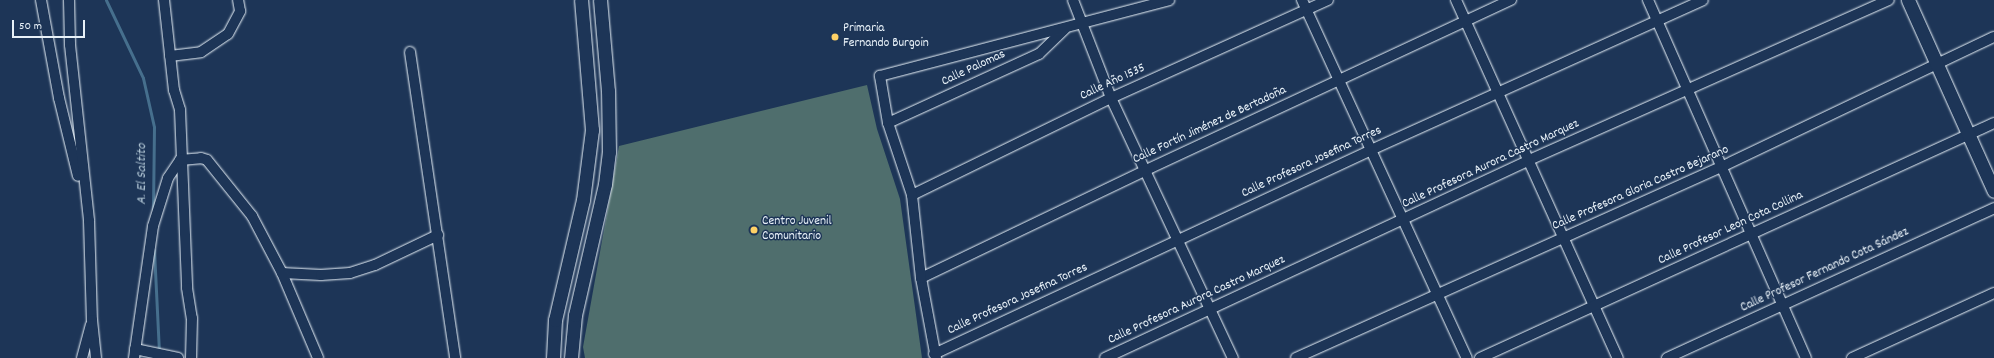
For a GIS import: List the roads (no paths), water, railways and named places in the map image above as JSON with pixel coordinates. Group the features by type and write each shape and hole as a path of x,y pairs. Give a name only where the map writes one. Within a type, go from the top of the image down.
{"street":[{"path":"41,0 59,98 89,221"},
{"path":"69,0 67,8 70,45 89,221 92,320 96,358"},
{"path":"164,0 174,90 180,110 180,160 187,288 192,318 191,358"},
{"path":"170,56 201,52 228,34 240,10 238,0"},
{"path":"554,358 555,320 587,176 592,130 584,21 581,0"},
{"path":"571,358 575,315 589,254 609,152 608,92 600,0"},
{"path":"1074,0 1082,25 1111,98 1176,240 1211,309 1233,358"},
{"path":"935,356 921,278 912,195 888,123 880,76 1082,25 1170,0"},
{"path":"1302,0 1340,80 1466,358"},
{"name":"Calle Año 1535","path":"912,195 1111,98 1328,0"},
{"path":"1456,0 1496,95 1618,358"},
{"name":"Calle Fortín Jiménez de Bertadoña","path":"921,278 1144,171 1512,0"},
{"path":"1648,0 1806,358"},
{"name":"Calle Profesora Josefina Torres","path":"935,356 1176,240 1703,0"},
{"name":"Calle Profesora Aurora Castro Marquez","path":"1105,358 1404,220 1527,161 1688,88 1889,0"},
{"path":"1908,0 1994,191"},
{"path":"584,21 602,20"},
{"name":"Calle Palomas","path":"888,123 1039,54 1065,29"},
{"name":"Calle Profesora Gloria Castro Bejarano","path":"1296,358 1722,167 1994,37"},
{"path":"410,52 455,358"},
{"name":"Calle Profesor Leon Cota Collina","path":"1480,358 1994,123"},
{"path":"180,160 201,158 207,160 252,216 282,272 318,358"},
{"path":"178,358 134,353 153,226 168,178 180,160"},
{"name":"Calle Profesor Fernando Cota Sández","path":"1667,358 1994,208"},
{"path":"282,272 321,275 350,273 375,265 438,235"},
{"path":"572,248 589,254"},
{"path":"1852,358 1994,293"},
{"path":"82,358 92,320"}],"waterway":[{"name":"A. El Saltito","path":"106,0 143,78 154,127 153,213"},
{"name":"A. El Saltito","path":"154,250 159,352"}],"place":[{"name":"Primaria Fernando Burgoin","path":"835,37"},
{"name":"Centro Juvenil Comunitario","path":"754,230"}]}
